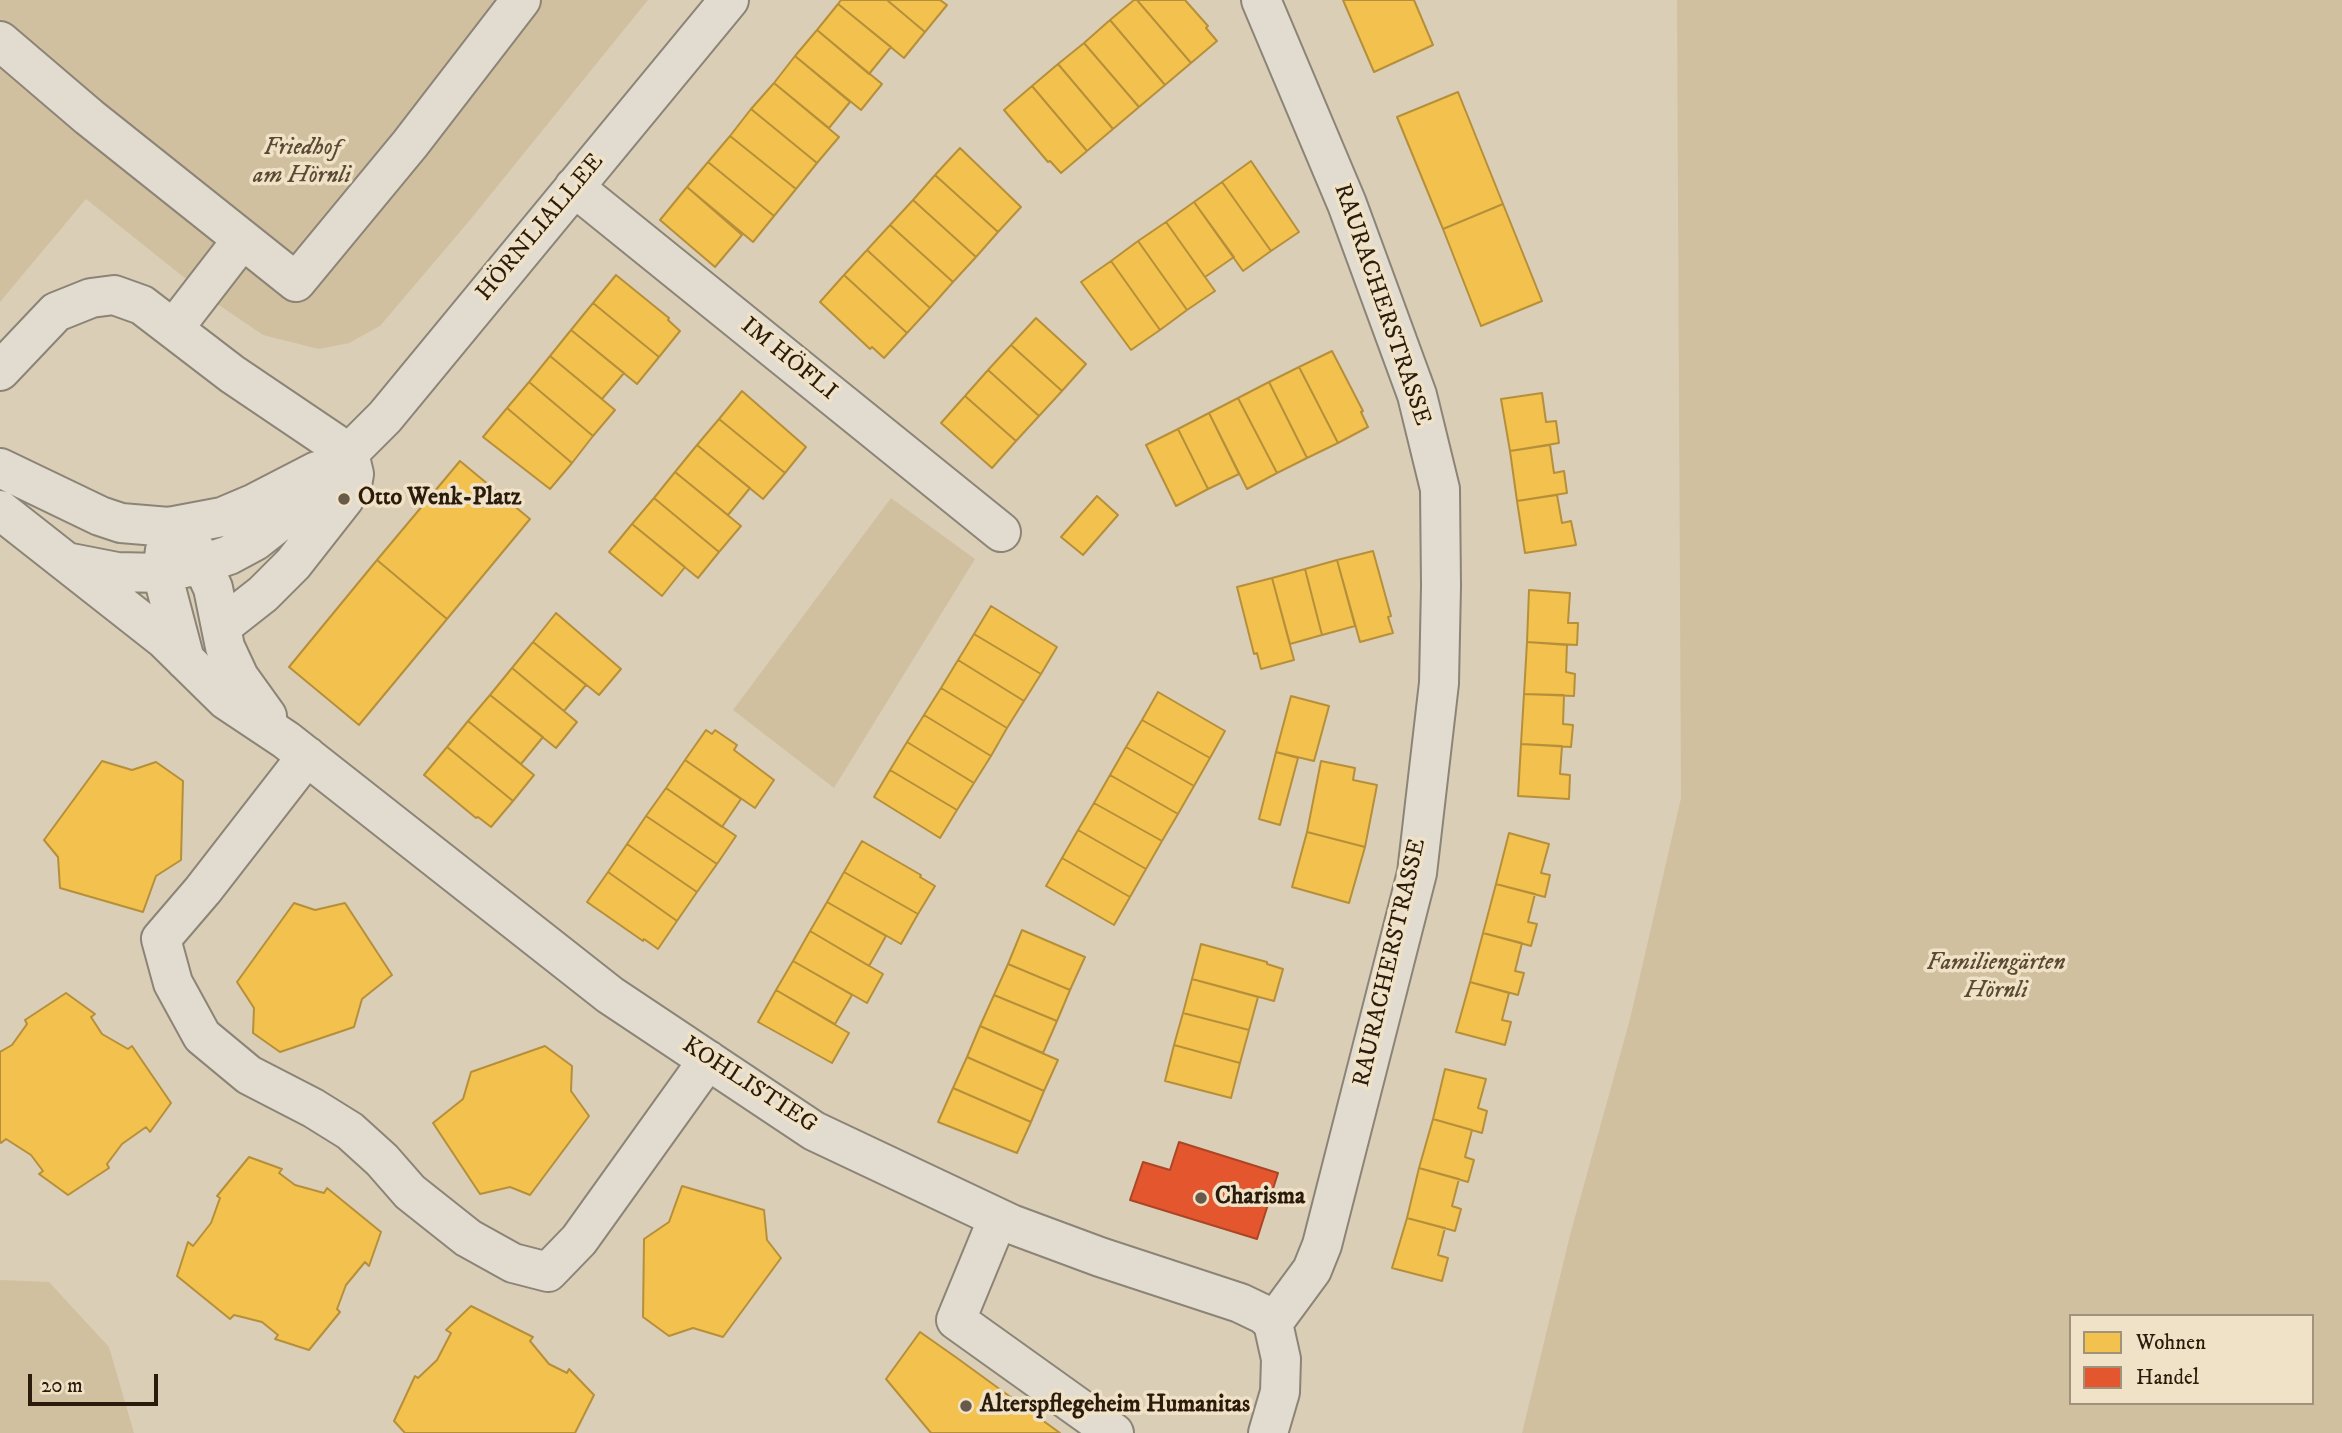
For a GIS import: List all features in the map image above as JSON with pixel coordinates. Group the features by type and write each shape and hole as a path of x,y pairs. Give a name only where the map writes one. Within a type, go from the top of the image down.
{"street":[{"path":"0,41 296,282 410,144 521,0"},
{"name":"HÖRNLIALLEE","path":"0,509 66,562 117,572 162,573 203,564 229,555 255,541 326,482 349,453 385,416 729,0"},
{"name":"RAURACHERSTRASSE","path":"1261,0 1347,204 1417,395 1440,489 1441,586 1439,683 1417,873 1321,1245 1312,1270 1273,1323"},
{"name":"IM HÖFLI","path":"574,187 1001,532"},
{"path":"174,328 242,240"},
{"path":"0,371 56,313 91,298 114,295 142,304 232,374 349,453 354,474 344,499 293,564 263,594 221,627"},
{"name":"HÖRNLIALLEE","path":"0,468 100,516 121,523 175,526 222,517 255,503 349,453"},
{"path":"175,526 162,573 184,660"},
{"name":"KOHLISTIEG","path":"175,526 203,564 213,588 225,647 239,677 251,696 297,748"},
{"name":"KOHLISTIEG","path":"66,562 164,639 226,701 297,748 610,995 814,1131 998,1218 1100,1257 1240,1303 1263,1314 1273,1323"},
{"path":"297,748 203,890 162,939 173,983 202,1036 249,1075 349,1130 382,1160 410,1192 468,1238 513,1263 548,1272 579,1240 708,1060"},
{"path":"998,1218 956,1320 1114,1433"},
{"path":"1268,1433 1280,1392 1281,1359 1273,1323"}],"green space":[{"name":"Friedhof am Hörnli","path":"0,0 648,0 470,220 380,326 349,343 319,349 263,335 216,303 86,199 0,302"},
{"name":"Familiengärten Hörnli","path":"1677,0 2342,0 2342,1433 1522,1433 1570,1235 1630,1019 1681,798"},
{"path":"891,498 975,559 834,788 733,710"},
{"path":"0,1280 49,1282 109,1347 134,1433 0,1433"}],"building: Wohnen":[{"path":"841,0 887,0 925,32 904,58 838,4"},
{"path":"887,0 940,0 947,5 925,32"},
{"path":"1137,0 1191,63 1165,85 1110,20"},
{"path":"1137,0 1185,0 1208,26 1206,28 1217,41 1191,63"},
{"path":"1343,0 1414,0 1433,45 1374,72"},
{"path":"838,4 891,47 869,74 817,30"},
{"path":"1110,20 1165,85 1139,107 1084,43"},
{"path":"817,30 882,84 861,110 795,56"},
{"path":"1084,43 1139,107 1113,129 1058,64"},
{"path":"795,56 850,102 829,128 774,83"},
{"path":"1058,64 1113,129 1087,151 1032,86"},
{"path":"774,83 839,137 817,163 751,109"},
{"path":"1032,86 1087,151 1061,173 1048,162 1004,110"},
{"path":"1458,92 1503,204 1443,229 1397,117"},
{"path":"751,109 817,163 796,189 730,136"},
{"path":"730,136 796,189 774,216 708,162"},
{"path":"960,148 1021,207 998,232 935,175"},
{"path":"1251,161 1299,232 1271,251 1222,182"},
{"path":"708,162 774,216 753,242 687,187"},
{"path":"935,175 998,232 976,257 913,200"},
{"path":"1222,182 1271,251 1243,271 1194,202"},
{"path":"687,187 742,235 715,267 660,220"},
{"path":"913,200 976,257 953,282 890,225"},
{"path":"1194,202 1234,257 1205,277 1166,222"},
{"path":"1503,204 1542,301 1481,326 1443,229"},
{"path":"1166,222 1215,291 1187,310 1138,241"},
{"path":"890,225 953,282 930,308 867,250"},
{"path":"1138,241 1187,310 1160,330 1111,261"},
{"path":"867,250 930,308 907,333 844,275"},
{"path":"1111,261 1160,330 1131,350 1081,282"},
{"path":"616,275 669,318 680,331 659,357 593,303"},
{"path":"844,275 907,333 884,358 872,347 870,349 820,302"},
{"path":"593,303 659,357 637,384 571,330"},
{"path":"1036,318 1086,364 1062,391 1011,345"},
{"path":"571,330 624,373 602,399 550,356"},
{"path":"1011,345 1062,391 1039,416 988,370"},
{"path":"1332,351 1363,411 1361,412 1368,427 1338,443 1299,367"},
{"path":"550,356 615,410 593,436 529,382"},
{"path":"1299,367 1338,443 1307,458 1269,382"},
{"path":"988,370 1039,416 1016,441 965,396"},
{"path":"529,382 593,436 572,463 507,408"},
{"path":"1269,382 1307,458 1277,473 1238,398"},
{"path":"742,391 806,447 785,473 719,419"},
{"path":"1542,393 1546,422 1556,421 1559,443 1510,451 1501,399"},
{"path":"965,396 1016,441 992,468 941,423"},
{"path":"1238,398 1277,473 1247,489 1209,413"},
{"path":"507,408 572,463 550,489 483,437"},
{"path":"1209,413 1239,474 1208,489 1178,429"},
{"path":"719,419 785,473 763,499 697,445"},
{"path":"1178,429 1208,489 1176,506 1146,445"},
{"path":"697,445 750,488 728,515 675,472"},
{"path":"1550,445 1554,473 1564,471 1567,493 1517,501 1510,451"},
{"path":"460,461 530,519 447,619 377,560"},
{"path":"675,472 741,526 719,552 654,498"},
{"path":"1557,495 1562,523 1571,521 1576,545 1525,553 1517,501"},
{"path":"1097,496 1118,515 1083,555 1061,537"},
{"path":"654,498 719,552 698,578 632,524"},
{"path":"632,524 685,567 662,596 609,552"},
{"path":"1373,551 1393,633 1360,642 1337,560"},
{"path":"377,560 447,619 359,725 289,667"},
{"path":"1337,560 1355,626 1322,635 1305,569"},
{"path":"1305,569 1322,635 1290,644 1272,578"},
{"path":"1272,578 1294,660 1261,669 1257,653 1254,654 1237,587"},
{"path":"1529,590 1570,593 1568,623 1578,623 1577,645 1527,642"},
{"path":"991,606 1057,647 1041,674 974,634"},
{"path":"556,613 621,669 599,695 533,642"},
{"path":"974,634 1041,674 1024,701 958,660"},
{"path":"533,642 586,685 564,711 512,668"},
{"path":"1527,642 1567,645 1566,672 1575,674 1574,696 1524,694"},
{"path":"958,660 1024,701 1007,728 941,688"},
{"path":"512,668 577,722 556,748 490,695"},
{"path":"941,688 1007,728 991,756 924,715"},
{"path":"1158,692 1225,731 1210,758 1142,720"},
{"path":"1524,694 1564,695 1563,724 1573,725 1571,747 1521,744"},
{"path":"490,695 543,737 521,764 468,721"},
{"path":"1291,696 1329,706 1314,761 1276,752"},
{"path":"924,715 991,756 974,783 907,742"},
{"path":"1142,720 1210,758 1194,786 1126,747"},
{"path":"468,721 534,775 513,801 447,747"},
{"path":"706,730 712,734 715,730 737,745 734,750 774,780 755,808 685,760"},
{"path":"907,742 974,783 957,810 890,770"},
{"path":"1521,744 1562,746 1560,774 1570,775 1569,799 1518,796"},
{"path":"447,747 513,801 491,827 424,775"},
{"path":"1126,747 1194,786 1178,814 1110,775"},
{"path":"1276,752 1298,758 1280,825 1259,819"},
{"path":"685,760 741,799 722,827 666,788"},
{"path":"102,761 132,770 156,762 183,781 181,860 156,876 143,912 60,888 58,857 44,840"},
{"path":"1321,761 1355,768 1353,780 1377,785 1365,847 1307,832"},
{"path":"890,770 957,810 940,838 874,797"},
{"path":"1110,775 1178,814 1162,841 1094,803"},
{"path":"666,788 736,836 717,864 646,816"},
{"path":"1094,803 1162,841 1146,869 1078,830"},
{"path":"646,816 717,864 697,892 627,844"},
{"path":"1078,830 1146,869 1130,897 1062,858"},
{"path":"1307,832 1365,847 1349,903 1292,887"},
{"path":"1509,833 1549,844 1541,873 1550,875 1545,897 1496,884"},
{"path":"862,841 935,886 918,914 844,872"},
{"path":"627,844 697,892 677,921 608,872"},
{"path":"1062,858 1130,897 1114,925 1046,886"},
{"path":"608,872 677,921 658,949 587,902"},
{"path":"844,872 918,914 901,944 827,902"},
{"path":"1496,884 1535,894 1528,922 1537,924 1531,946 1483,933"},
{"path":"827,902 886,936 869,966 810,931"},
{"path":"294,903 315,910 345,903 392,975 362,999 354,1027 280,1052 253,1033 254,1008 237,982"},
{"path":"1022,930 1085,957 1070,990 1008,964"},
{"path":"810,931 883,974 867,1003 793,961"},
{"path":"1483,933 1522,943 1515,971 1524,973 1518,995 1470,982"},
{"path":"1201,944 1283,969 1274,1001 1192,979"},
{"path":"793,961 852,995 835,1024 776,990"},
{"path":"1008,964 1070,990 1057,1021 994,995"},
{"path":"1192,979 1258,997 1249,1030 1183,1013"},
{"path":"1470,982 1509,993 1502,1020 1511,1022 1505,1045 1456,1032"},
{"path":"776,990 849,1033 832,1063 758,1022"},
{"path":"66,993 95,1014 91,1017 102,1034 128,1049 132,1046 171,1103 150,1132 146,1127 122,1144 107,1164 109,1168 68,1195 39,1174 43,1171 31,1155 6,1139 1,1143 0,1141 0,1052 12,1045 27,1024 25,1020"},
{"path":"994,995 1057,1021 1043,1053 980,1026"},
{"path":"1183,1013 1249,1030 1240,1063 1174,1045"},
{"path":"980,1026 1058,1060 1044,1091 967,1057"},
{"path":"1174,1045 1240,1063 1231,1098 1165,1081"},
{"path":"545,1046 572,1066 571,1091 589,1116 530,1195 510,1187 480,1194 433,1123 463,1099 471,1072"},
{"path":"967,1057 1044,1091 1031,1122 953,1088"},
{"path":"1445,1069 1486,1079 1478,1108 1487,1111 1482,1133 1433,1119"},
{"path":"953,1088 1031,1122 1017,1153 938,1122"},
{"path":"1433,1119 1472,1130 1465,1157 1474,1160 1468,1182 1419,1168"},
{"path":"249,1157 282,1169 279,1173 295,1185 324,1193 327,1188 381,1232 369,1266 365,1262 346,1285 337,1309 340,1312 309,1350 275,1339 278,1335 262,1322 234,1315 230,1319 177,1276 188,1242 193,1246 211,1223 220,1198 217,1196"},
{"path":"1419,1168 1459,1179 1452,1206 1461,1209 1455,1231 1407,1218"},
{"path":"682,1186 764,1210 767,1240 781,1258 723,1337 693,1328 669,1336 643,1317 644,1239 669,1222"},
{"path":"1407,1218 1445,1228 1438,1255 1448,1258 1442,1281 1392,1268"},
{"path":"471,1306 533,1337 530,1341 549,1364 567,1373 569,1369 594,1395 575,1433 405,1433 394,1421 415,1376 418,1378 437,1360 451,1333 446,1330"},
{"name":"Alterspflegeheim Humanitas","path":"920,1332 1060,1433 931,1433 886,1379"}],"building: Handel":[{"path":"1179,1142 1278,1173 1257,1239 1130,1200 1143,1162 1170,1170"}],"place":[{"name":"Otto Wenk-Platz","path":"344,499"},
{"name":"Charisma","path":"1201,1198"},
{"name":"Alterspflegeheim Humanitas","path":"966,1406"}]}
